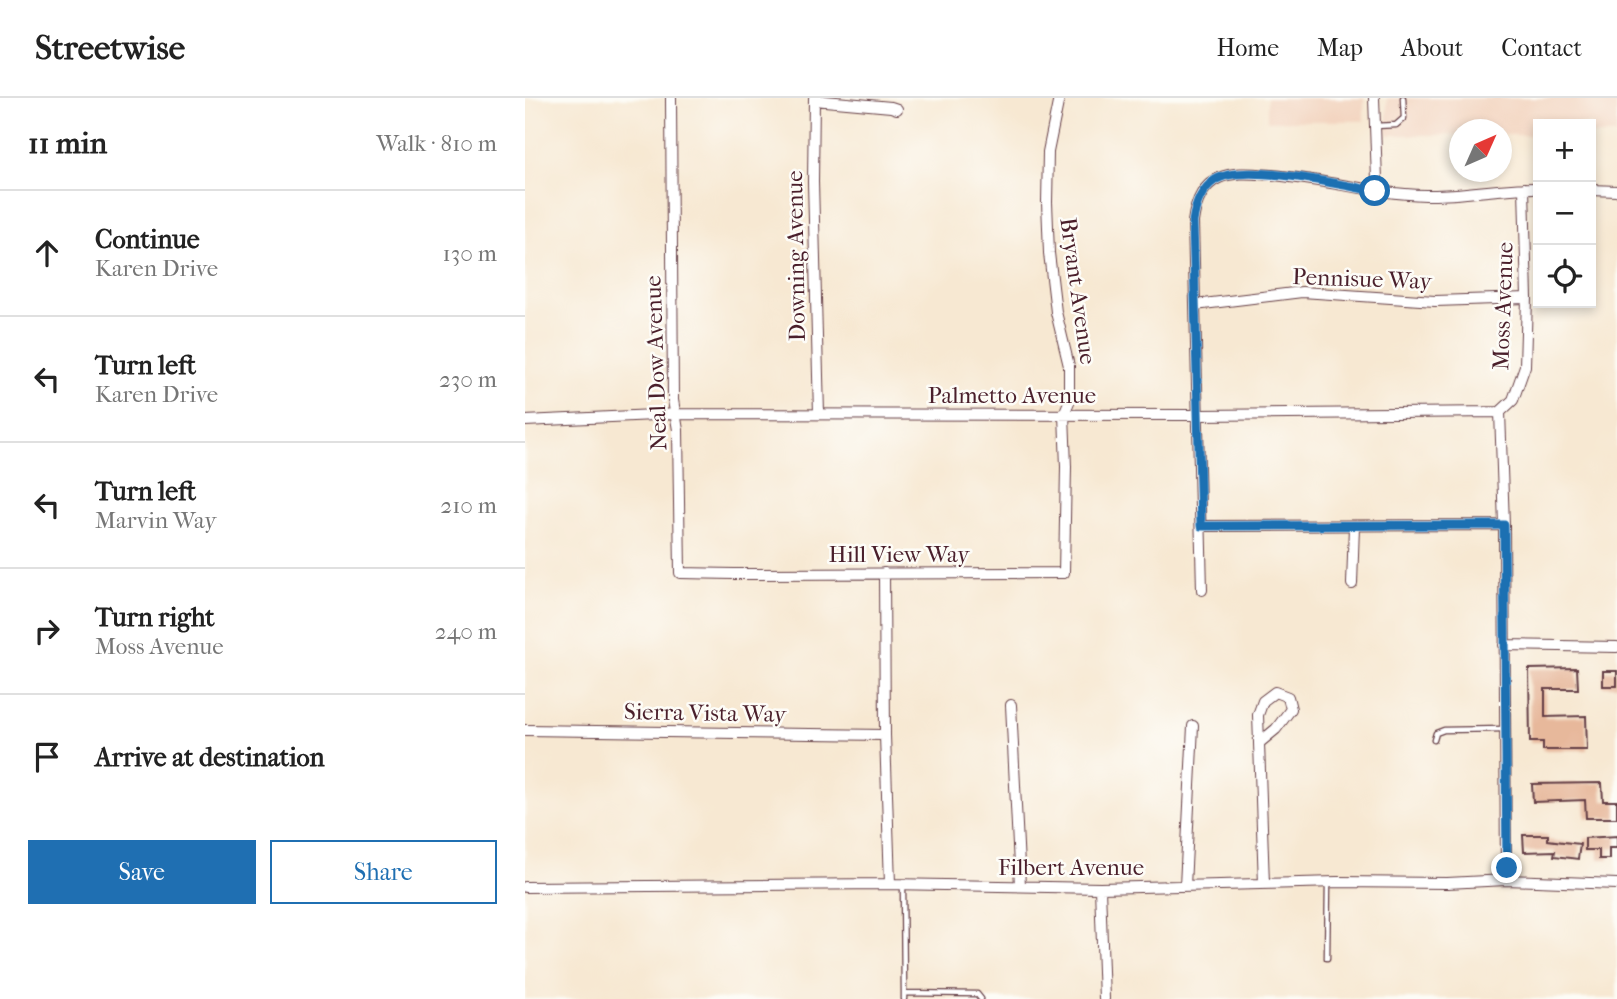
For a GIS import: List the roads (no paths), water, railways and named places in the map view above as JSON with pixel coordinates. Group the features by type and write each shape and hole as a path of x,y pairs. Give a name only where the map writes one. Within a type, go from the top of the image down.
{"street":[{"name":"Neal Dow Avenue","path":"671,98 673,400 678,430 680,573 734,574"},
{"name":"Bryant Avenue","path":"1059,98 1048,152 1047,202 1049,253 1056,312 1069,366 1069,402 1064,414 1064,573"},
{"path":"1374,98 1377,180 1375,191"},
{"path":"814,99 891,107 897,110"},
{"name":"Downing Avenue","path":"814,99 813,182 819,414"},
{"path":"1202,590 1193,222 1195,208 1205,191 1217,178 1247,173 1427,196 1533,188"},
{"name":"Moss Avenue","path":"1500,412 1513,400 1525,366 1527,298 1524,188"},
{"path":"1596,190 1617,191"},
{"name":"Pennisue Way","path":"1195,305 1302,292 1435,301 1527,298"},
{"name":"Palmetto Avenue","path":"525,421 676,414 1199,415 1500,412"},
{"path":"1500,412 1504,525 1506,880"},
{"path":"1201,526 1504,525"},
{"path":"1352,584 1354,526"},
{"path":"884,573 885,735 890,884"},
{"name":"Hill View Way","path":"734,574 1064,573"},
{"path":"1504,645 1617,647"},
{"path":"1259,743 1276,729 1291,709 1288,697 1275,692 1263,701 1258,715 1264,884"},
{"path":"1011,705 1020,886"},
{"path":"1185,886 1193,726"},
{"name":"Sierra Vista Way","path":"525,730 885,735"},
{"name":"Filbert Avenue","path":"525,887 890,884 1100,888 1506,880 1617,884"},
{"path":"1100,888 1104,999"}],"lane":[{"path":"1375,126 1396,125 1404,118 1403,98"},
{"path":"1434,740 1436,733 1444,730 1505,729"},
{"path":"1327,958 1328,882"},
{"path":"903,885 904,996 979,996"}]}
